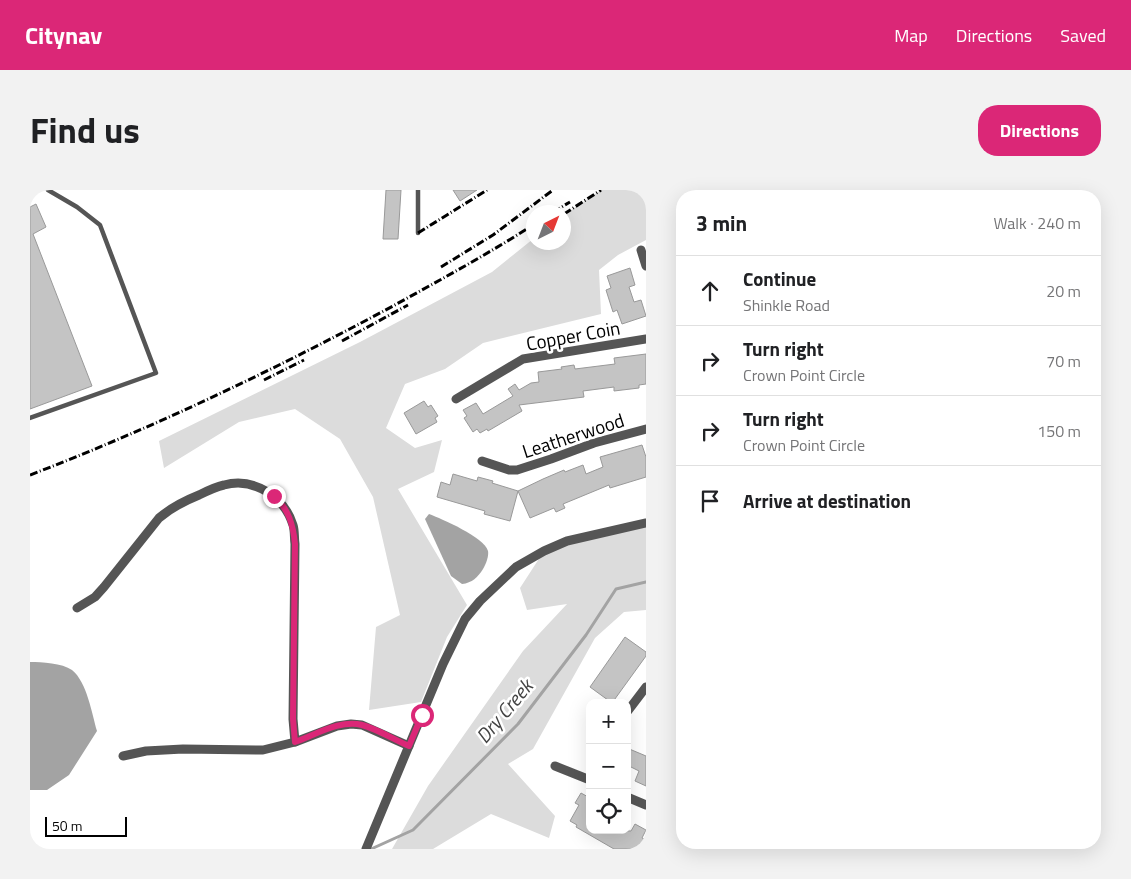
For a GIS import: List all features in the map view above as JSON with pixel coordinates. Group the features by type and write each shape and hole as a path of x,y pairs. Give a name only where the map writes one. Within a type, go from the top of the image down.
{"street":[{"path":"641,250 646,266"},
{"name":"Copper Coin","path":"456,399 524,359 580,348 646,339"},
{"name":"Leatherwood","path":"482,461 509,470 517,470 551,460 594,443 646,429"},
{"path":"77,608 86,604 100,592 159,518 168,510 224,484 249,484 262,488 284,505 293,526 295,544 293,719 295,742"},
{"path":"366,849 456,635 466,619 491,589 516,567 544,551 567,542 646,523"},
{"path":"631,707 646,687"},
{"path":"123,756 146,751 183,749 263,750 295,742 338,726 351,724 362,725 409,746"},
{"path":"555,766 586,778"},
{"path":"631,799 646,805"}],"lane":[{"path":"30,418 156,374 100,225 77,207 48,190"},
{"path":"418,190 418,233"}],"shaded area":[{"path":"601,190 646,190 646,240 618,255 599,270 601,314 483,343 445,369 405,384 386,428 415,448 442,440 434,472 398,489 467,605 447,637 421,702 369,710 376,627 400,615 373,497 340,439 295,409 239,422 164,468 159,441 360,342 492,272 526,245 526,250 571,250 571,210"},
{"path":"429,514 471,534 485,546 488,551 488,558 479,575 472,581 462,584 451,576 425,519"},
{"path":"646,523 646,610 624,612 595,638 533,749 508,764 555,816 549,838 491,814 433,849 392,849 428,786 523,651 567,604 527,610 520,588 544,551"},
{"path":"30,662 57,664 72,670 77,675 85,690 97,731 69,775 47,790 30,790"}],"building":[{"path":"386,190 401,190 398,239 383,239"},
{"path":"453,190 477,190 460,201"},
{"path":"36,204 46,227 33,234 92,386 30,409 30,207"},
{"path":"630,268 635,285 629,287 634,302 641,300 646,316 622,324 617,310 613,312 606,290 611,288 607,276"},
{"path":"646,354 646,384 639,385 639,388 614,391 614,387 583,391 584,397 519,405 522,411 488,431 487,429 480,433 477,429 473,432 464,418 467,416 463,410 476,403 483,414 513,396 508,389 515,384 519,390 531,383 539,382 538,372 562,369 561,367 574,365 575,369 615,364 614,358"},
{"path":"424,401 428,407 431,405 438,416 435,418 437,422 416,434 404,413"},
{"path":"642,445 646,457 646,477 610,488 609,485 563,504 565,508 556,512 554,508 530,518 518,491 564,470 565,472 583,465 586,474 603,467 600,457"},
{"path":"453,474 477,481 478,477 518,491 510,521 484,514 485,511 437,497 441,482 450,485"},
{"path":"625,637 646,652 646,656 615,699 606,699 590,687"},
{"path":"631,750 646,756 646,786 635,781 639,771 631,767"},
{"path":"581,793 586,796 586,833 570,821 579,805 575,803"},
{"path":"635,824 646,830 642,838 646,840 646,849 614,849 588,834 631,834"}],"waterway":[{"name":"Dry Creek","path":"371,849 413,830 518,724 586,635 616,589 646,582"}],"railway":[{"path":"418,233 487,190"},
{"path":"441,267 493,235 553,190"},
{"path":"571,209 601,190"},
{"path":"565,205 570,202"},
{"path":"30,475 169,417 304,352 446,277 526,229"},
{"path":"342,341 408,305"},
{"path":"264,380 304,360"}],"route":[{"path":"274,496 284,505 289,514 293,526 295,544 293,719 295,742 338,726 351,724 362,725 409,746 422,715"}]}
